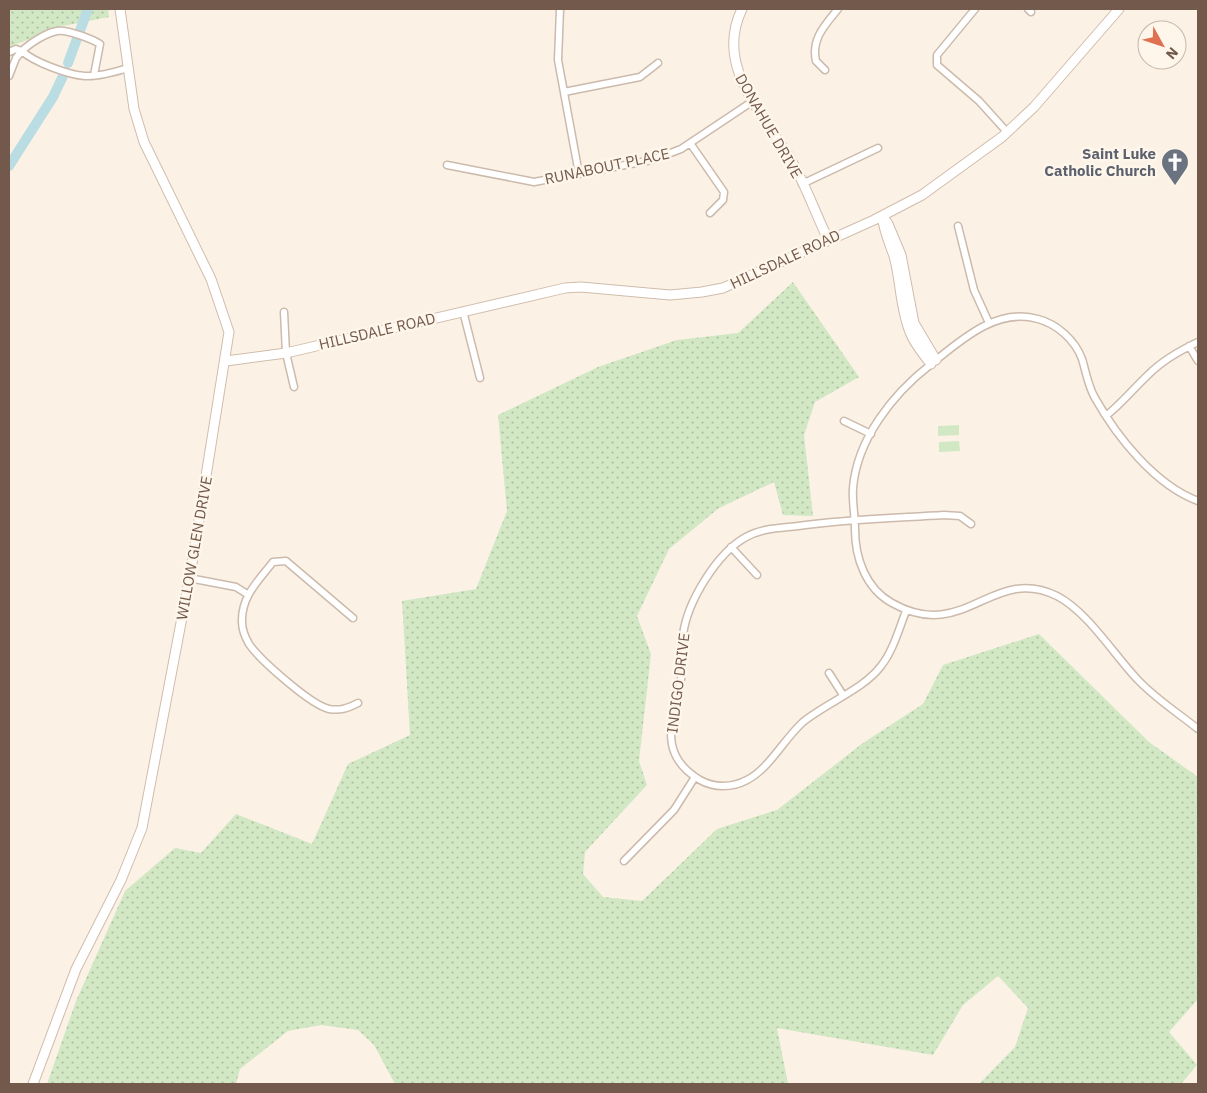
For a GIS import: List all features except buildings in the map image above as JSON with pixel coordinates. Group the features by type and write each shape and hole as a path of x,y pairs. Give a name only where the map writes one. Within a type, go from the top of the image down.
{"main road":[{"name":"WILLOW GLEN DRIVE","path":"34,1084 76,969 121,880 142,828 189,578 226,361 229,332 228,323 211,279 144,142 134,109 120,9"},
{"name":"DONAHUE DRIVE","path":"742,9 735,27 734,57 738,76 792,161 828,239"},
{"name":"HILLSDALE ROAD","path":"226,361 286,353 463,311 573,288 670,295 702,292 742,281 828,239 882,216 922,195 969,163 1008,132 1062,77 1119,9"},
{"path":"882,216 888,224 901,255 914,323 934,362"}],"street":[{"path":"560,9 558,60 579,174"},
{"path":"825,70 816,61 815,44 819,34 838,9"},
{"path":"975,9 937,55 937,65 979,101 1008,132"},
{"path":"9,76 16,58 28,45 58,30 92,39 100,44 94,75"},
{"path":"9,52 16,49 22,51 28,57 50,66 85,76 128,68"},
{"path":"564,92 640,77 658,63"},
{"name":"RUNABOUT PLACE","path":"447,165 534,182 652,160 667,156 690,143 753,101"},
{"path":"690,143 724,192 724,200 710,213"},
{"path":"802,184 878,148"},
{"path":"958,226 974,290 989,323"},
{"path":"463,311 480,378"},
{"path":"284,312 286,353 294,387"},
{"path":"1198,501 1178,491 1141,462 1093,396 1077,348 1058,329 1043,320 1023,316 1010,317 989,323 911,380 895,397 870,434 858,462 853,488 855,546 865,576 880,595 906,610 920,614 942,615 963,610 995,593 1011,589 1034,589 1051,594 1066,601 1082,616 1140,682 1198,728"},
{"path":"1107,416 1156,367 1198,342"},
{"path":"1189,346 1198,361"},
{"path":"844,421 870,434"},
{"name":"INDIGO DRIVE","path":"906,610 887,657 871,677 819,709 798,727 762,768 747,780 735,784 717,786 705,783 695,777 677,759 672,750 670,735 682,673 683,635 688,612 720,560 732,547 745,538 761,531 855,520 944,515 960,516 971,524"},
{"path":"732,547 757,575"},
{"path":"353,618 286,561 272,562 247,594 242,618 243,629 250,645 298,689 324,707 343,710 358,703"},
{"path":"189,578 236,588 247,594"},
{"path":"828,673 843,695"},
{"path":"624,861 674,810 695,777"}],"green space":[{"path":"9,9 108,9 109,17 63,26 9,47"},
{"path":"793,282 859,377 815,402 804,435 813,516 783,515 774,482 719,508 669,549 637,616 651,654 639,761 647,785 585,852 583,874 603,897 642,901 717,829 777,810 863,743 923,704 943,665 1039,634 1149,742 1198,777 1198,999 1169,1032 1197,1065 1181,1084 979,1084 1015,1047 1028,1008 998,976 963,1005 933,1055 777,1028 788,1084 395,1084 374,1045 358,1030 321,1025 288,1031 240,1069 236,1084 47,1084 76,1001 125,891 175,848 201,853 236,814 312,844 348,764 410,735 402,601 476,589 507,511 498,415 598,367 677,340 738,333"},
{"path":"959,425 959,435 938,436 938,426"},
{"path":"959,441 960,451 939,452 939,442"}],"waterway":[{"path":"68,63 88,9"},
{"path":"9,166 53,97 63,76"}],"place":[{"name":"Saint Luke Catholic Church","path":"1175,186"}]}
